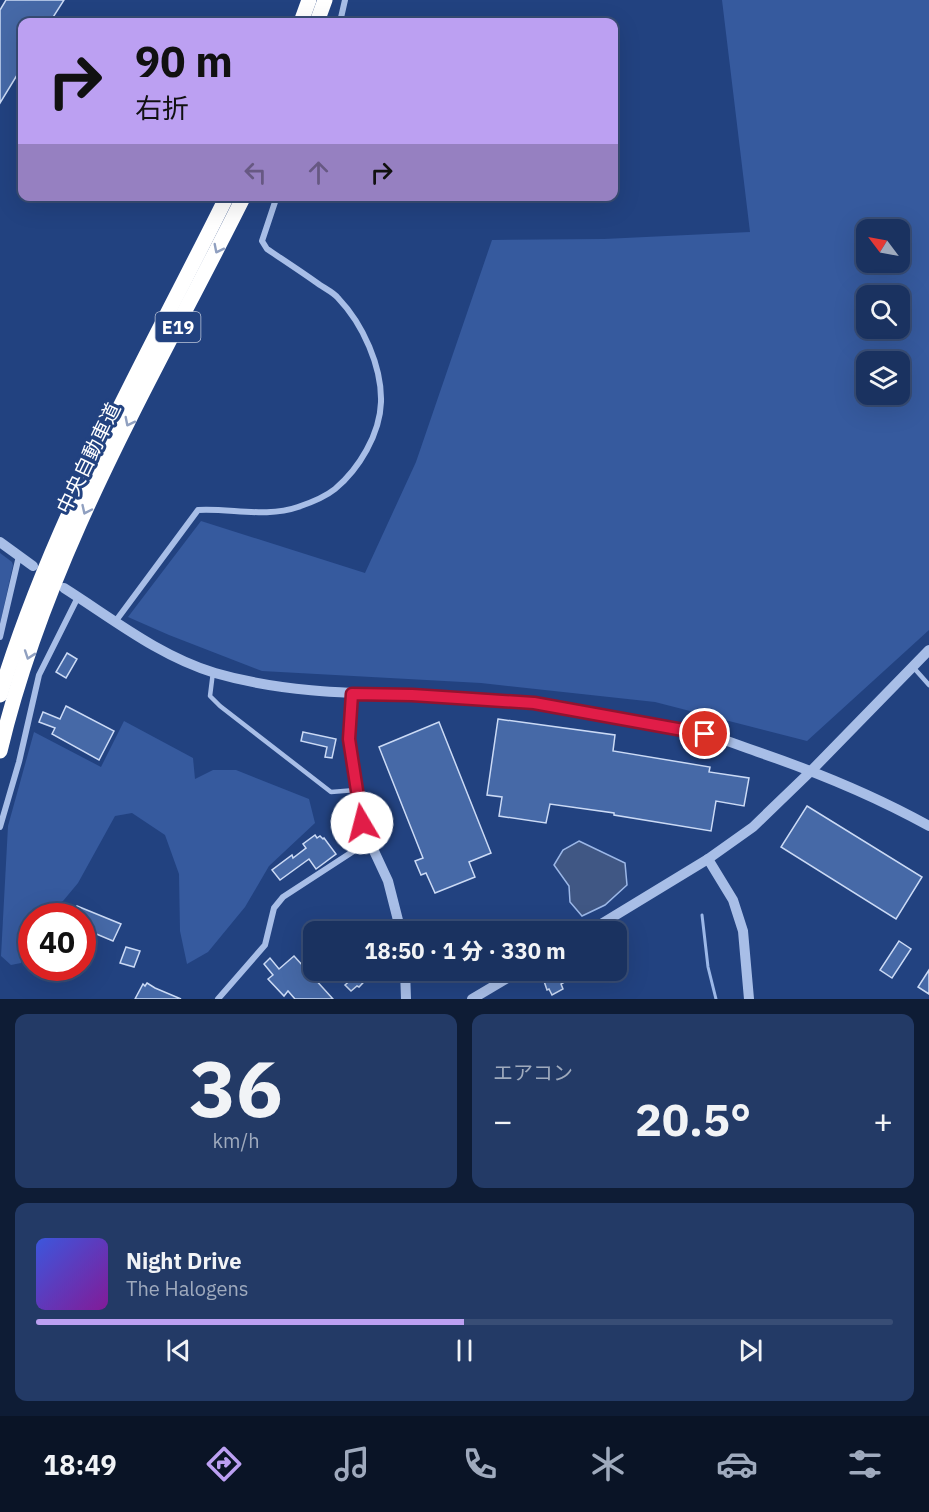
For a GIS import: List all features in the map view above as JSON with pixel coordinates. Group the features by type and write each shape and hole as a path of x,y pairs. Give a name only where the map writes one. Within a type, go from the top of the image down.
{"highway":[{"path":"302,18 309,0"},
{"path":"318,18 325,0"},
{"name":"中央自動車道","path":"0,695 38,585 65,519 97,450 224,201"},
{"name":"中央自動車道","path":"0,751 23,670 79,525 111,457 241,201"}],"street":[{"path":"341,18 345,0"},
{"path":"115,623 198,510 274,512 295,508 319,499 335,489 359,464 378,423 381,402 378,373 354,319 338,297 267,249 262,241 275,201"},
{"path":"0,542 33,566"},
{"path":"0,637 19,556"},
{"path":"64,588 158,649 213,672 263,684 352,694 412,695 534,703 705,734 811,771 892,806 929,826"},
{"path":"0,827 19,762 39,675 78,597"},
{"path":"606,921 708,860 753,827 929,650"},
{"path":"352,694 349,739 362,823 388,881 398,921"},
{"path":"218,999 265,945 274,908 283,897 369,841"},
{"path":"708,860 733,900 743,931 749,999"},
{"path":"405,981 406,999"},
{"path":"472,999 502,981"}],"lane":[{"path":"913,667 929,685"},
{"path":"213,672 210,696 220,706 331,792 357,789"}],"shaded area":[{"path":"722,0 929,0 929,630 807,741 655,702 481,683 262,671 128,617 201,521 365,573 416,462 492,240 604,239 750,232"},
{"path":"0,553 13,565 0,624"},
{"path":"124,721 193,758 195,779 213,770 236,770 309,799 315,823 269,866 245,907 208,952 187,964 180,931 179,874 165,835 132,813 115,816 78,883 63,901 59,903 18,903 18,964 11,965 1,956 8,826 34,732 101,767"},
{"path":"579,841 625,863 627,885 605,905 582,916 570,902 569,886 554,865 563,850"}],"building":[{"path":"6,0 64,0 53,18 18,18 18,74 0,103 0,10"},
{"path":"67,653 77,659 66,678 56,672"},
{"path":"66,706 114,731 99,760 52,734 55,728 39,722 43,712 60,719"},
{"path":"498,719 615,735 613,751 710,767 709,772 749,778 744,806 716,801 711,831 550,804 546,823 499,816 502,797 487,795"},
{"path":"439,722 491,853 469,862 475,877 435,893 426,873 421,875 415,861 423,858 379,747"},
{"path":"303,732 336,739 332,758 325,757 327,747 301,741"},
{"path":"807,806 922,877 896,919 781,847"},
{"path":"315,835 317,838 320,836 324,838 336,854 316,869 309,859 280,880 272,870 306,848 303,844"},
{"path":"96,914 121,924 113,941 96,934"},
{"path":"899,941 911,949 892,978 880,970"},
{"path":"126,947 140,951 134,967 120,963"},
{"path":"294,956 303,966 303,981 317,981 333,999 295,999 288,991 284,996 268,979 273,975 264,964 270,958 279,969"},
{"path":"929,970 929,994 918,987"},
{"path":"350,981 365,981 351,991 345,985"},
{"path":"544,981 566,981 561,984 563,989 552,995 549,989 547,990"},
{"path":"147,983 181,999 135,999 143,984 145,986"}],"waterway":[{"path":"702,915 708,967 716,999"}],"route":[{"path":"362,823 349,739 352,694 412,695 534,703 705,734"}]}
